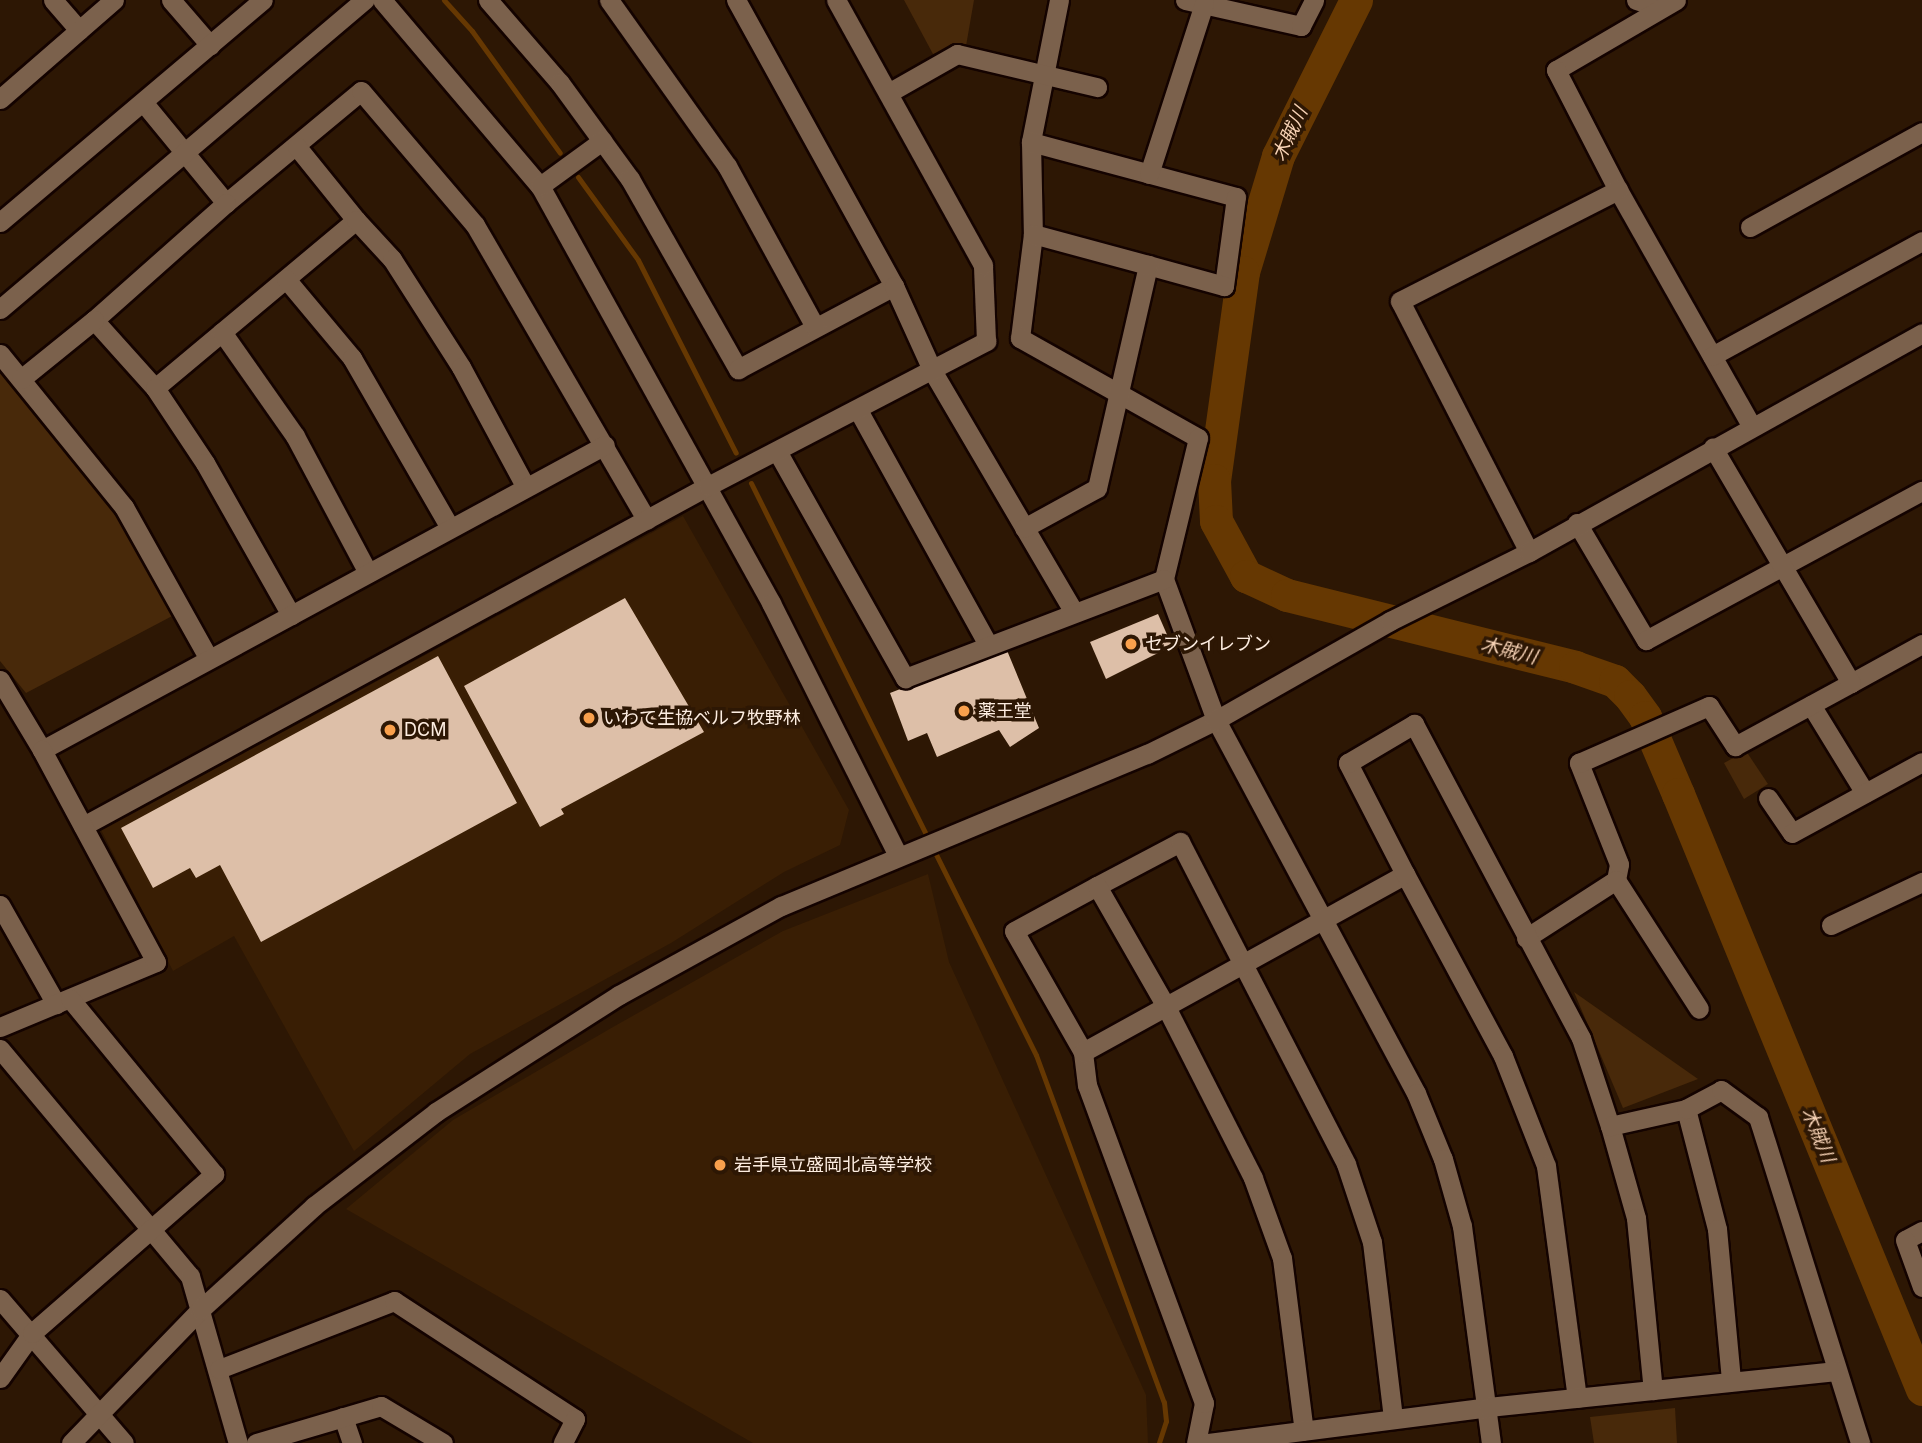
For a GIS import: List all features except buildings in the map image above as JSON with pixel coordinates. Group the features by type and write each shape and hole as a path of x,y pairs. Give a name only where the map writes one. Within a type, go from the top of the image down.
{"street":[{"path":"53,0 79,30"},
{"path":"4,88 114,0"},
{"path":"171,0 210,45"},
{"path":"0,222 263,0"},
{"path":"0,309 365,0"},
{"path":"383,0 540,186 708,486 898,855"},
{"path":"609,0 727,166 815,327"},
{"path":"737,0 894,286 933,372 1073,611"},
{"path":"83,826 708,486 933,372 986,341 983,265 890,92 836,0"},
{"path":"1059,0 1031,142 1033,234 1020,338 1198,438 1164,579 1216,720 1416,1093 1443,1160 1462,1226 1491,1443"},
{"path":"1149,174 1195,2 1301,26 1314,0"},
{"path":"1636,0 1664,3"},
{"path":"498,3 629,179 738,369 894,286"},
{"path":"1664,3 1556,70 1618,190 1752,427"},
{"path":"890,92 957,54 1097,88"},
{"path":"21,379 94,320 226,202 297,147 361,91 475,225 647,520"},
{"path":"142,102 226,202"},
{"path":"1751,227 1922,132"},
{"path":"540,186 602,141"},
{"path":"1031,142 1236,197 1224,286 1033,234"},
{"path":"297,147 356,220 392,259 461,367 523,482"},
{"path":"1530,552 1399,301 1618,190"},
{"path":"155,388 356,220"},
{"path":"1712,356 1922,241"},
{"path":"1024,528 1097,488 1148,265"},
{"path":"286,279 352,358 450,528"},
{"path":"94,320 155,388 205,463 291,615"},
{"path":"222,332 295,436 368,573"},
{"path":"71,1443 98,1412 201,1309 314,1206 436,1112 631,989 781,906 898,855 1147,754 1216,720 1390,621 1530,552 1577,523 1922,333"},
{"path":"0,354 124,507 209,659"},
{"path":"858,410 988,645"},
{"path":"42,750 605,445"},
{"path":"1713,448 1780,567 1851,683"},
{"path":"777,451 905,678 1073,611 1164,579"},
{"path":"1577,523 1646,640 1922,491"},
{"path":"1699,1009 1616,880 1619,864 1579,763 1709,706 1735,746 1922,644"},
{"path":"0,1027 156,961 42,750 1,685"},
{"path":"1811,705 1865,793"},
{"path":"1577,1398 1546,1166 1503,1056 1348,763 1414,724 1581,1038 1611,1126 1636,1218 1653,1390"},
{"path":"1768,798 1792,833 1922,762"},
{"path":"1196,1443 1203,1403 1087,1085 1083,1052 1014,931 1180,842 1346,1164 1367,1229 1393,1419"},
{"path":"1083,1052 1164,1003 1405,874"},
{"path":"1527,938 1616,880"},
{"path":"1831,925 1922,883"},
{"path":"1097,886 1164,1003 1253,1178 1282,1258 1304,1430"},
{"path":"0,905 63,1001 214,1174 32,1334 0,1378"},
{"path":"0,1049 190,1276 219,1369 238,1443"},
{"path":"1611,1126 1686,1109 1721,1090 1758,1117 1834,1371 1860,1443"},
{"path":"1686,1109 1717,1229 1731,1381"},
{"path":"1922,1231 1905,1240 1922,1287"},
{"path":"0,1299 124,1443"},
{"path":"219,1369 394,1301 575,1419 563,1443"},
{"path":"1208,1443 1488,1407 1834,1371"},
{"path":"256,1443 381,1406 443,1443"},
{"path":"343,1418 352,1443"}],"shaded area":[{"path":"904,0 974,0 966,46 933,54"},
{"path":"0,367 114,504 176,614 26,693 0,661"},
{"path":"683,516 849,810 840,845 784,872 671,943 470,1054 354,1151 234,936 173,971 101,830"},
{"path":"1746,751 1768,784 1744,799 1724,763"},
{"name":"岩手県立盛岡北高等学校","path":"928,874 949,962 1146,1395 1148,1443 753,1443 346,1209 453,1120 613,1027 783,931"},
{"path":"1574,992 1698,1079 1623,1108"},
{"path":"1675,1408 1677,1443 1594,1443 1590,1417"}],"waterway":[{"path":"444,0 472,31 560,153"},
{"name":"木賊川","path":"1356,0 1278,156 1243,272 1214,480 1216,521 1246,576 1287,595 1575,667 1615,681 1630,696 1645,717 1678,794 1922,1389"},
{"path":"578,177 638,260 736,453"},
{"path":"751,483 1036,1055 1164,1402 1166,1421 1159,1443"}],"place":[{"name":"セブンイレブン","path":"1131,644"},
{"name":"薬王堂","path":"964,711"},
{"name":"いわて生協ベルフ牧野林","path":"589,718"},
{"name":"DCM","path":"390,730"},
{"name":"岩手県立盛岡北高等学校","path":"720,1165"}]}
